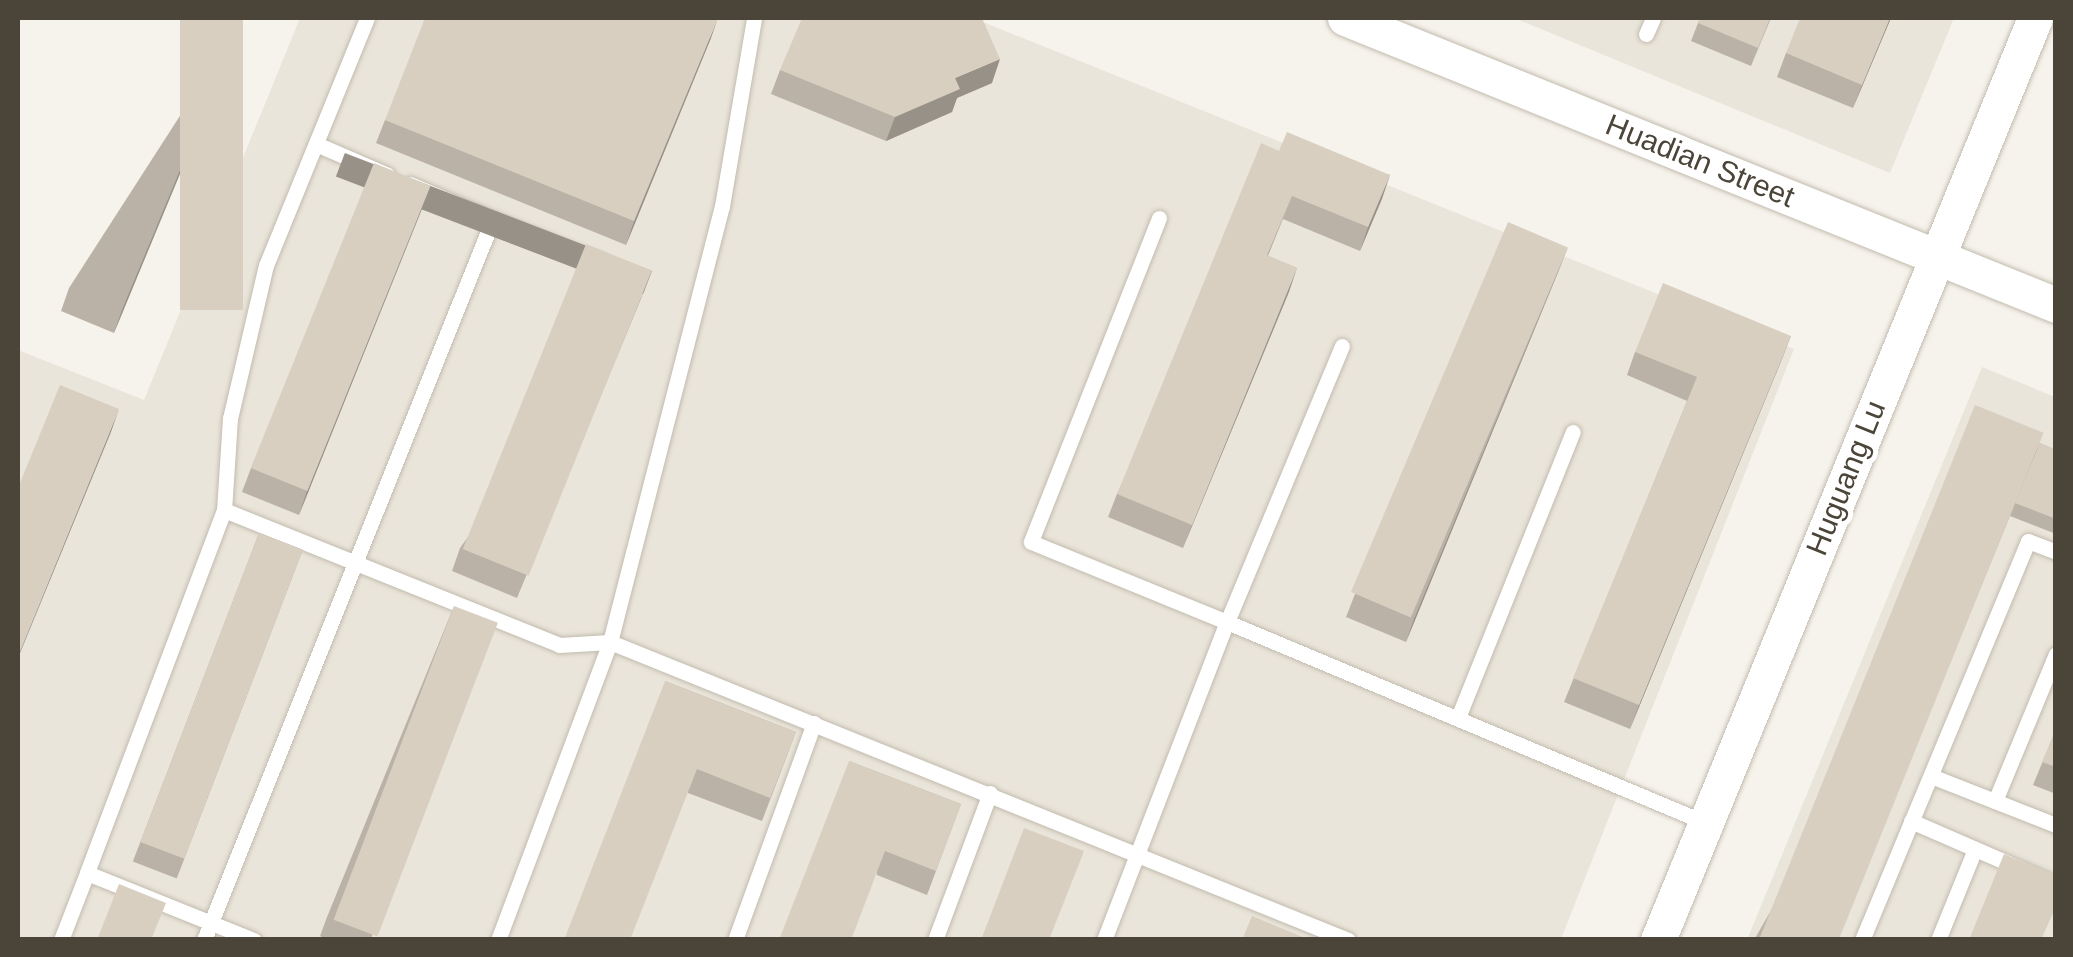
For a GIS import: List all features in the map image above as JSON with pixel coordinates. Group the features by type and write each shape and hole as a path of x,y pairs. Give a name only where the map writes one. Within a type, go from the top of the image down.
{"street":[{"name":"Huadian Street","path":"1345,18 2056,304"},
{"name":"Huguang Lu","path":"1658,940 2035,18"}],"lane":[{"path":"62,940 224,510 230,418 266,265 367,18"},
{"path":"498,940 610,642 722,206 754,18"},
{"path":"1646,34 1653,18"},
{"path":"316,144 617,269"},
{"path":"1158,218 1031,542 1458,715 1704,822"},
{"path":"204,940 494,220"},
{"path":"1104,940 1227,622 1342,346"},
{"path":"1458,715 1572,432"},
{"path":"224,510 560,646 610,642 1137,851 1348,940"},
{"path":"1862,940 2028,540 2056,552"},
{"path":"1994,801 2056,654"},
{"path":"735,940 814,723"},
{"path":"1931,776 2056,825"},
{"path":"935,940 990,793"},
{"path":"1912,822 2056,884"},
{"path":"1938,940 1975,850"},
{"path":"87,873 254,940"}],"shaded area":[{"path":"300,18 973,18 1794,349 1561,939 18,939 18,350 144,400"},
{"path":"1514,18 1954,18 1890,173"},
{"path":"1982,367 2055,397 2055,939 1747,940"}],"building":[{"path":"180,18 243,18 243,310 180,310"},
{"path":"425,18 718,18 634,221 385,120"},
{"path":"802,18 982,18 1000,59 955,78 960,89 895,117 780,70"},
{"path":"1700,18 1770,18 1758,48 1698,23"},
{"path":"1800,18 1890,18 1862,85 1786,53"},
{"path":"1287,132 1390,175 1368,227 1292,196 1267,255 1297,268 1192,525 1117,494 1261,143 1279,151"},
{"path":"374,163 431,186 307,491 251,468"},
{"path":"1508,222 1568,247 1411,617 1351,592"},
{"path":"586,244 652,271 529,576 463,549"},
{"path":"1663,283 1791,336 1639,705 1573,678 1697,377 1635,352"},
{"path":"60,385 119,409 18,656 18,488"},
{"path":"1975,405 2044,433 1839,940 1759,940"},
{"path":"2040,443 2056,450 2056,519 2015,503"},
{"path":"259,533 303,550 184,859 140,842"},
{"path":"454,606 498,623 377,937 334,920"},
{"path":"665,681 796,732 770,798 697,769 630,940 564,940"},
{"path":"2056,729 2056,767 2042,762"},
{"path":"849,761 961,804 936,871 885,851 851,940 779,940"},
{"path":"1024,828 1084,851 1049,940 981,940"},
{"path":"2004,854 2056,875 2056,906 2041,940 1969,940"},
{"path":"119,884 166,903 151,940 97,940"},
{"path":"1252,916 1310,940 1242,940"}]}
